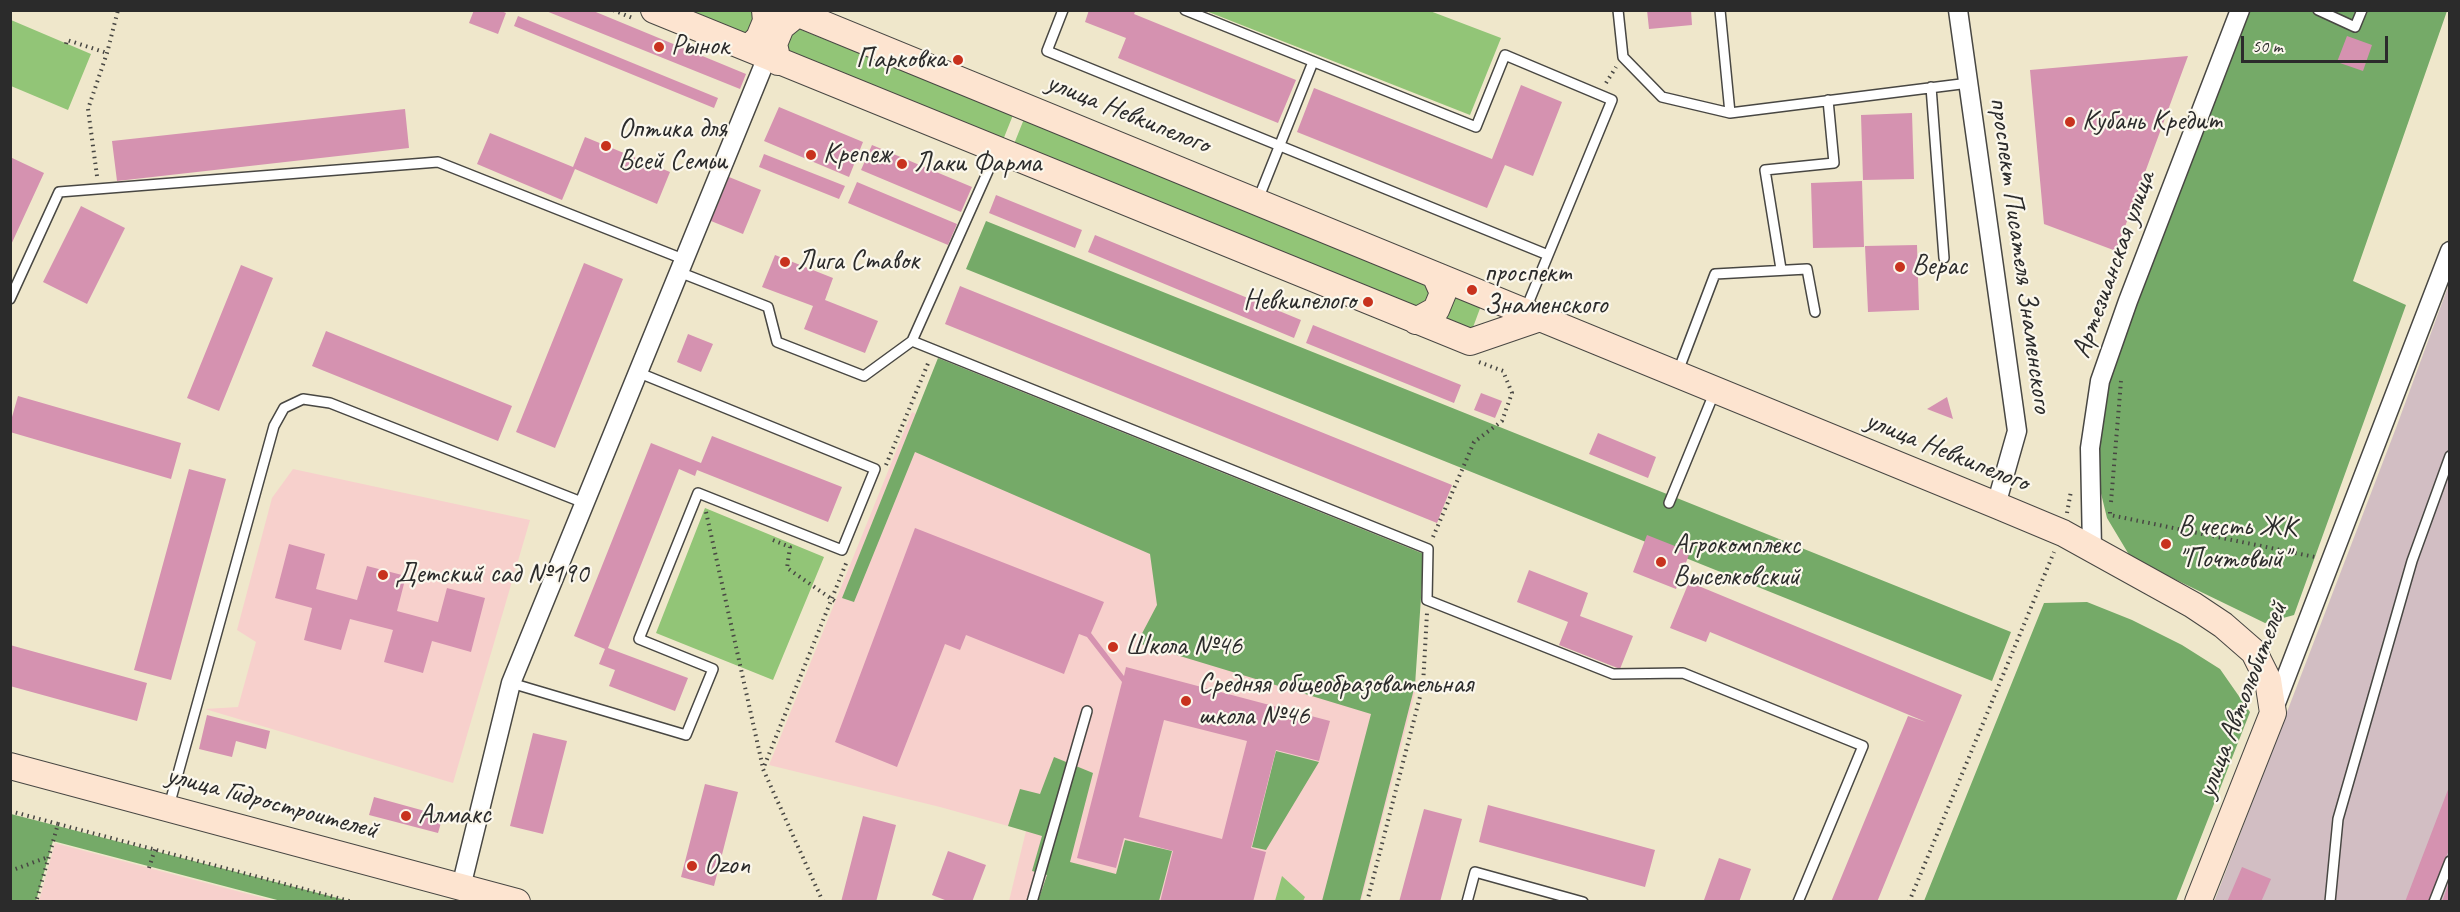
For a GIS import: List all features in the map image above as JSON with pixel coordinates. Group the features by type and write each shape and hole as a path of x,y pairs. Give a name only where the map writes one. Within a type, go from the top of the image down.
{"street":[{"path":"654,10 1470,342 1532,315"},
{"path":"459,890 511,683 764,56 759,38 766,21 765,10"},
{"name":"проспект Писателя Знаменского","path":"1958,10 2017,431 1996,505"},
{"name":"Артезианская улица","path":"2092,549 2090,448 2100,381 2132,290 2240,10"},
{"name":"улица Невкипелого","path":"764,56 774,44 781,27 803,14 2063,533 2193,605 2223,625 2254,652 2268,680 2273,713"},
{"name":"улица Автолюбителей","path":"2198,902 2450,251"},
{"path":"1416,321 1436,310 1440,302 1443,293 1435,275"},
{"name":"улица Гидростроителей","path":"12,771 168,808 459,890 517,902"}],"lane":[{"path":"1063,10 1047,51 1548,255"},
{"path":"1185,10 1476,127 1505,55 1612,100 1548,255 1532,315"},
{"path":"1618,10 1623,57 1662,97 1730,113 1969,83"},
{"path":"1720,10 1730,113"},
{"path":"2318,10 2355,27 2362,10"},
{"path":"1257,202 1313,62"},
{"path":"1931,87 1944,258"},
{"path":"1781,269 1765,170 1834,163 1828,100"},
{"path":"10,299 59,192 438,162 681,265 768,307 777,342 864,376 912,341 997,150"},
{"path":"1676,375 1715,274 1808,268 1815,312"},
{"path":"912,341 1428,549 1427,600 1613,674 1683,673 1863,746 1798,902"},
{"path":"511,683 686,735 713,669 639,639 698,493 842,550 871,479 875,469 637,372"},
{"path":"1669,503 1715,391"},
{"path":"168,808 274,426 284,408 303,399 330,403 584,502"},
{"path":"2330,902 2338,819 2412,561 2450,456"},
{"path":"1032,902 1088,711"},
{"path":"2434,902 2450,861"},
{"path":"1467,902 1475,872 1583,902"}],"path":[{"path":"98,188 88,109 107,53 118,10"},
{"path":"66,44 67,40 107,53"},
{"path":"1599,94 1623,57"},
{"path":"885,469 933,349"},
{"path":"1428,549 1474,442 1502,421 1512,393 1503,371 1473,359"},
{"path":"2121,374 2110,515 2320,558"},
{"path":"717,517 706,512 763,769 823,902"},
{"path":"769,538 790,547 787,568 834,601"},
{"path":"1909,902 2055,549"},
{"path":"763,769 834,601 849,556"},
{"path":"1367,902 1424,685 1427,600"},
{"path":"10,812 353,902"},
{"path":"36,902 58,824"},
{"path":"149,868 154,849"},
{"path":"10,871 49,857"}],"shaded area":[{"path":"2449,284 2449,901 2214,902 2396,428"},
{"name":"Школа №46","path":"912,412 1402,609 1417,685 1361,901 1009,901 1026,831 940,807 769,765"},
{"name":"Детский сад №190","path":"293,469 530,520 453,783 205,709 238,707 256,642 237,630 272,498"},
{"path":"55,843 149,868 275,901 39,901"}],"green space":[{"path":"681,11 751,11 754,12 756,18 745,36"},
{"path":"1206,11 1430,11 1501,38 1470,115"},
{"path":"2244,11 2447,11 2353,281 2406,305 2294,615 2265,623 2131,558 2107,518 2090,448 2111,350"},
{"path":"11,20 91,54 68,110 11,86"},
{"path":"794,27 1013,115 1003,140 784,52"},
{"path":"1024,119 1434,284 1423,310 1014,144"},
{"path":"986,221 2011,632 1992,681 966,269"},
{"path":"1449,289 1482,303 1472,330 1438,316"},
{"path":"938,358 1424,554 1415,685 1360,901 1322,901 1371,714 1137,643 1157,605 1150,554 915,452 854,602 842,598"},
{"path":"705,508 824,557 773,680 656,633"},
{"path":"2087,602 2132,620 2182,645 2220,669 2250,712 2176,901 1924,901 2044,603"},
{"path":"1276,751 1319,762 1266,850 1252,847"},
{"path":"1054,757 1093,773 1070,862 1116,874 1125,840 1172,851 1159,901 1038,901 1047,875 1032,871 1042,836 1008,826 1020,789 1040,794"},
{"path":"10,814 349,901 281,901 53,841 36,901 11,901"},
{"path":"1282,876 1305,897 1303,901 1275,901"}],"building":[{"path":"474,10 499,10 506,13 498,34 469,23"},
{"name":"Рынок","path":"591,10 746,74 740,89 546,11"},
{"path":"1089,10 1136,10 1134,14 1296,80 1278,123 1118,58 1126,38 1085,22"},
{"path":"1647,10 1691,10 1692,25 1649,29"},
{"path":"518,16 718,98 714,108 514,26"},
{"path":"2347,36 2372,45 2363,71 2337,62"},
{"path":"2188,56 2116,251 2044,224 2030,70"},
{"path":"1521,85 1562,102 1533,176 1505,165 1487,208 1297,132 1314,88 1492,159"},
{"path":"779,107 863,142 849,177 764,141"},
{"path":"405,109 409,148 117,181 112,141"},
{"path":"1912,113 1914,179 1863,180 1861,115"},
{"path":"490,133 573,167 585,137 670,172 657,204 575,169 562,200 477,164"},
{"path":"872,145 972,187 961,212 861,170"},
{"path":"764,154 845,186 839,199 759,167"},
{"path":"10,157 44,173 10,247"},
{"path":"729,177 761,190 743,234 711,221"},
{"path":"1862,181 1864,247 1813,248 1811,183"},
{"path":"857,182 957,224 948,245 848,203"},
{"path":"996,195 1082,230 1075,248 989,213"},
{"path":"81,206 125,228 87,304 43,282"},
{"path":"1095,235 1301,320 1294,338 1088,252"},
{"path":"1917,245 1919,310 1868,312 1865,246"},
{"path":"775,255 833,278 825,300 878,321 865,353 804,329 813,306 762,287"},
{"path":"584,263 623,279 555,448 516,432"},
{"path":"241,265 273,278 219,411 187,398"},
{"path":"960,286 1452,485 1437,523 945,324"},
{"path":"1313,325 1461,385 1454,403 1306,343"},
{"path":"326,331 512,406 498,441 312,366"},
{"path":"688,334 713,344 701,372 677,362"},
{"path":"1481,393 1502,401 1495,418 1474,410"},
{"path":"18,396 181,443 171,479 10,432"},
{"path":"1947,397 1953,419 1927,409"},
{"path":"1598,433 1656,457 1648,478 1589,454"},
{"path":"712,436 842,487 828,522 697,470 695,476 679,469 608,648 688,678 675,711 609,686 615,670 599,664 605,649 574,636 651,443 701,463"},
{"path":"189,469 226,479 171,680 134,670"},
{"name":"Средняя общеобразовательная школа №46","path":"915,528 1104,602 1091,633 1124,676 1126,667 1330,721 1319,761 1276,750 1251,848 1266,852 1253,902 1160,902 1173,851 1124,838 1116,868 1077,858 1122,682 1087,637 1079,634 1064,674 966,635 960,650 945,644 897,767 835,742","holes":["1164,720 1247,741 1222,839 1139,817"]},
{"name":"Агрокомплекс Выселковский","path":"1647,535 1690,552 1676,589 1633,572"},
{"path":"289,544 325,554 316,589 357,600 367,566 406,576 397,611 438,622 447,588 485,598 471,652 432,641 423,673 384,662 393,630 350,619 341,650 304,640 312,608 275,598"},
{"path":"1529,570 1588,593 1580,616 1633,636 1620,669 1559,645 1568,622 1517,602"},
{"path":"1689,582 1962,695 1877,902 1831,902 1908,716 1926,722 1710,632 1706,642 1670,628"},
{"path":"10,645 147,683 137,721 10,686"},
{"path":"207,715 270,731 266,749 236,741 232,757 199,749"},
{"path":"533,733 567,741 543,834 510,826"},
{"path":"705,784 738,792 714,886 681,877"},
{"path":"2449,787 2450,847 2429,902 2405,902"},
{"name":"Алмакс","path":"374,797 443,816 438,833 369,815"},
{"path":"1488,805 1655,850 1645,887 1479,842"},
{"path":"1424,809 1462,819 1440,902 1399,902"},
{"path":"863,816 896,825 876,902 841,902"},
{"path":"948,851 986,865 972,902 950,902 932,895"},
{"path":"1719,858 1751,869 1739,902 1704,900"},
{"path":"2242,867 2271,879 2261,902 2227,902"},
{"path":"2449,882 2450,902 2442,902"}],"place":[{"name":"Рынок","path":"659,47"},
{"name":"Парковка","path":"958,60"},
{"name":"Кубань Кредит","path":"2070,122"},
{"name":"Оптика для Всей Семьи","path":"606,146"},
{"name":"Крепеж","path":"811,155"},
{"name":"Лаки Фарма","path":"902,164"},
{"name":"Лига Ставок","path":"785,262"},
{"name":"Верас","path":"1900,267"},
{"name":"проспект Знаменского","path":"1472,290"},
{"name":"Невкипелого","path":"1368,302"},
{"name":"В честь ЖК \"Почтовый\"","path":"2166,544"},
{"name":"Агрокомплекс Выселковский","path":"1661,562"},
{"name":"Детский сад №190","path":"383,575"},
{"name":"Школа №46","path":"1113,647"},
{"name":"Средняя общеобразовательная школа №46","path":"1186,701"},
{"name":"Алмакс","path":"406,816"},
{"name":"Ozon","path":"692,866"}]}
